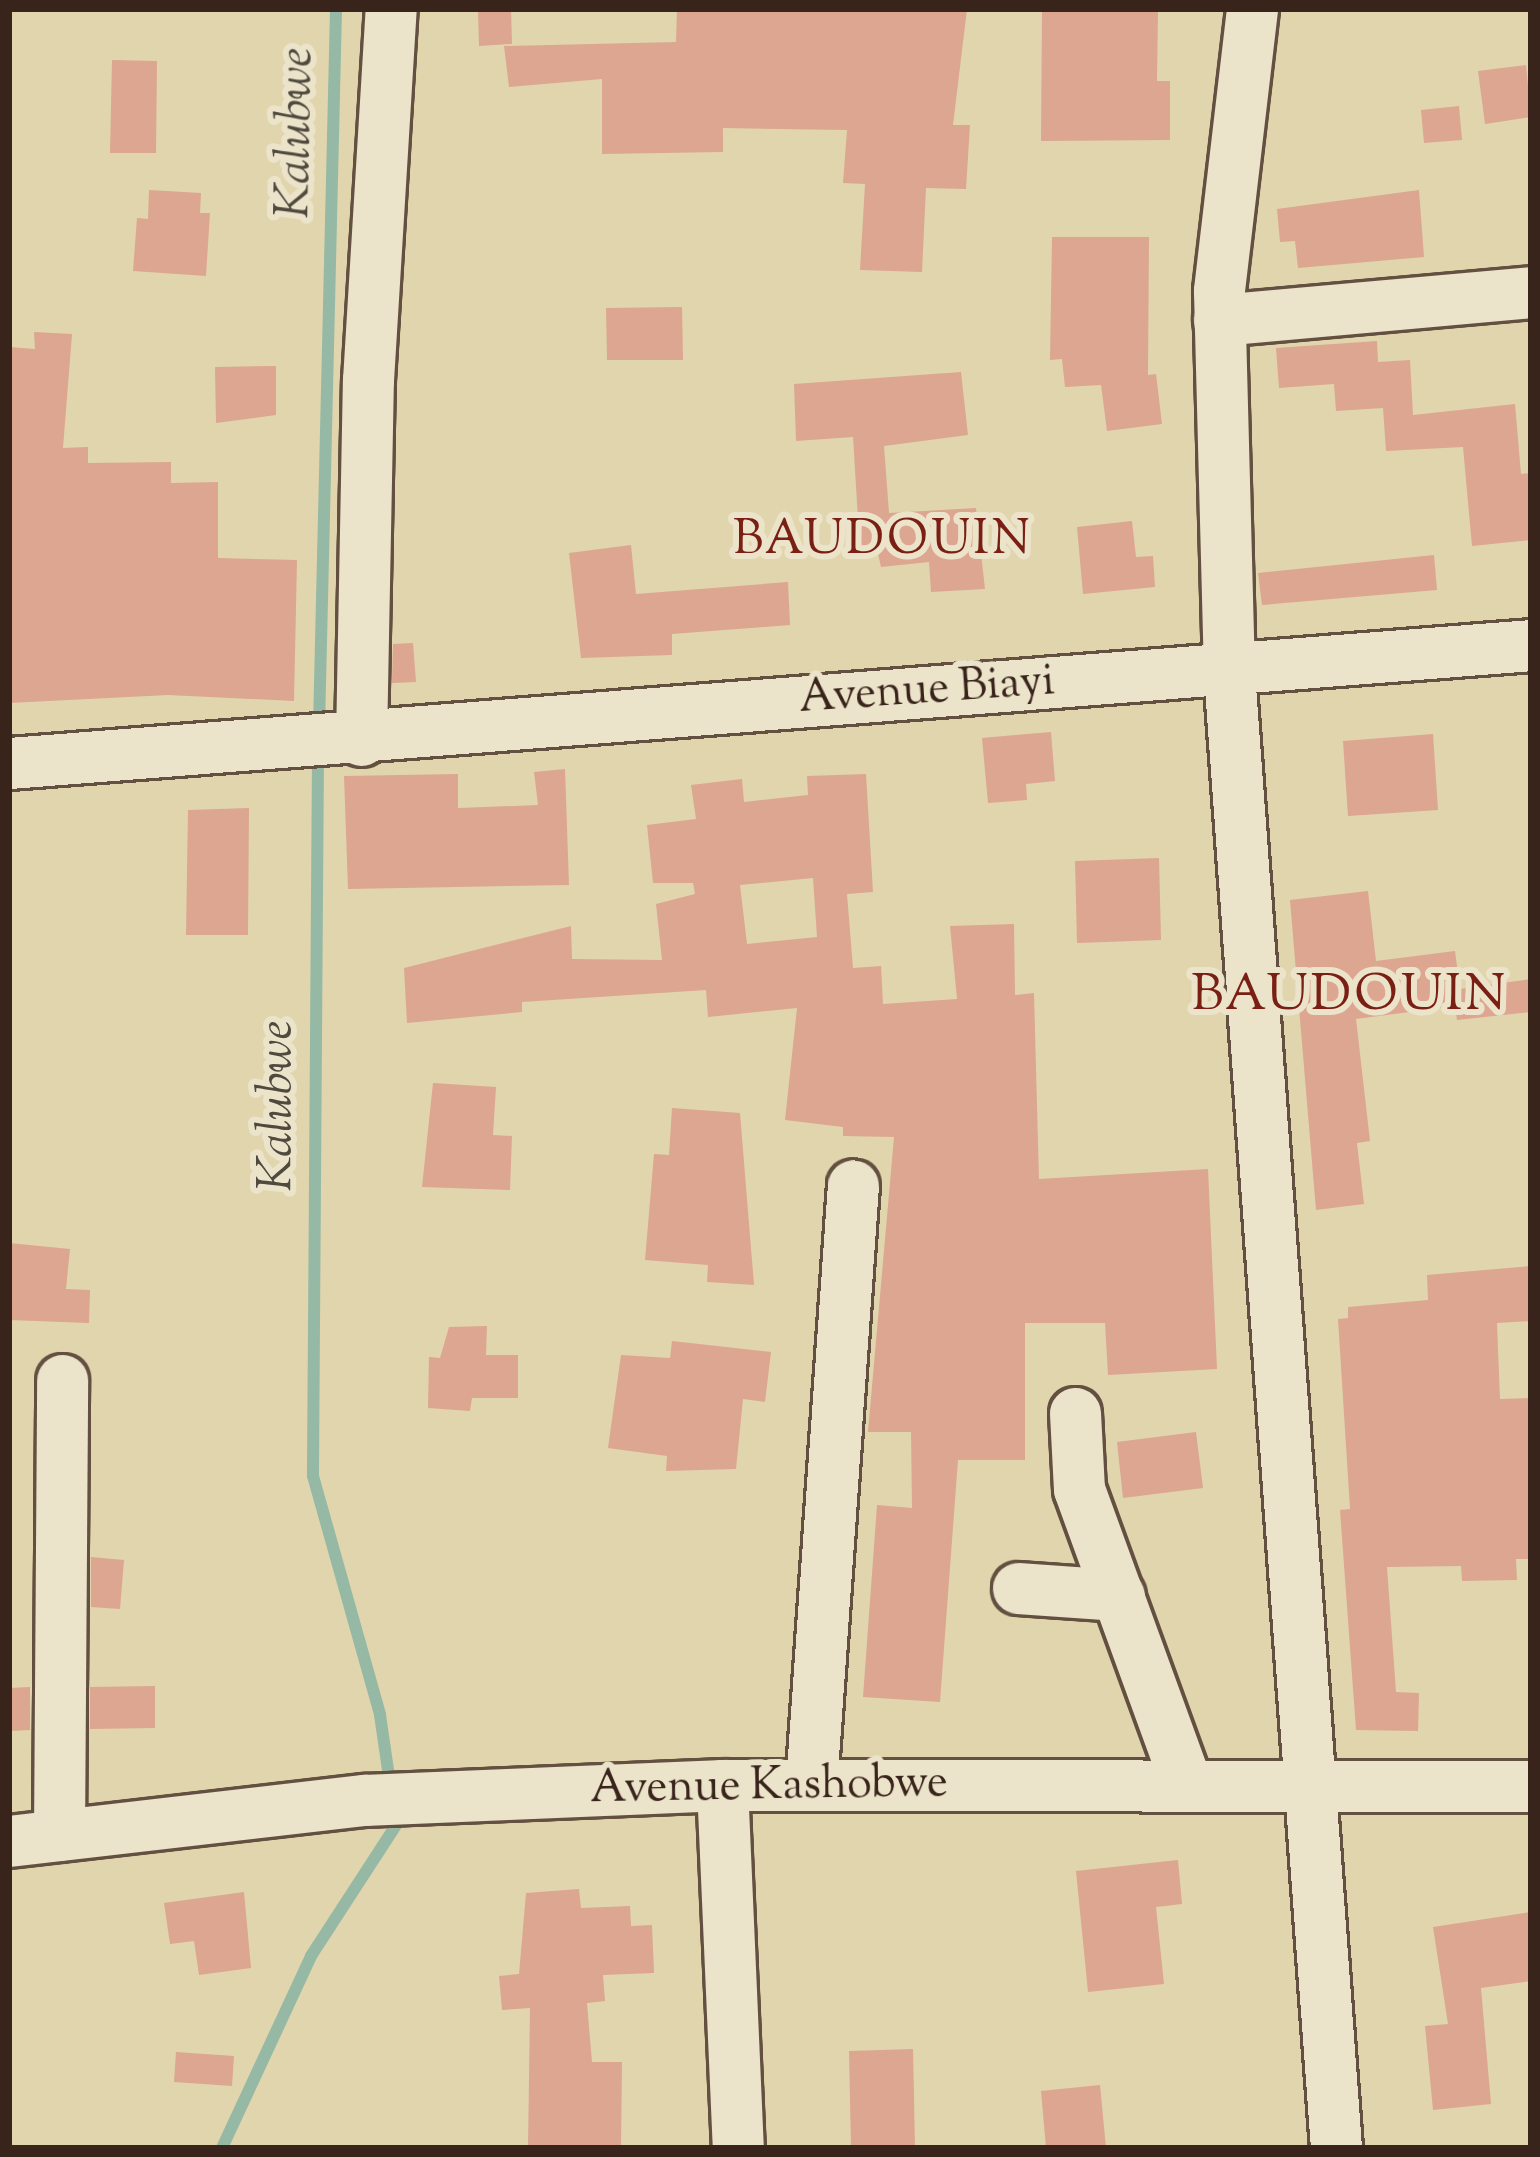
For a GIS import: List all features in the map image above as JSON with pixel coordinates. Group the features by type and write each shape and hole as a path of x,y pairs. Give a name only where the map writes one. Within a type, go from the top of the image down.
{"street":[{"path":"327,743 368,380 392,9"},
{"path":"1252,9 1234,115 1219,320 1229,673 1306,1785 1336,2148"},
{"path":"1219,320 1531,292"},
{"name":"Avenue Biayi","path":"9,763 327,743 719,706 1229,673 1531,645"},
{"path":"811,1785 853,1186"},
{"path":"59,1835 62,1380"},
{"path":"1075,1413 1079,1489 1186,1785"},
{"path":"1018,1588 1119,1595"},
{"path":"722,1785 739,2148"},
{"name":"Avenue Kashobwe","path":"9,1840 384,1800 722,1785 1531,1786"}],"building":[{"path":"478,9 511,9 512,44 479,46"},
{"path":"677,9 967,9 953,125 970,125 966,189 926,188 922,272 860,270 865,184 843,183 847,130 723,128 723,152 602,154 602,79 509,87 504,46 676,42"},
{"path":"1042,9 1158,9 1157,81 1170,81 1170,140 1041,141"},
{"path":"112,60 157,61 156,153 110,153"},
{"path":"1526,65 1531,117 1485,124 1478,71"},
{"path":"1459,106 1462,140 1424,143 1421,110"},
{"path":"149,190 201,193 200,213 210,213 206,276 133,271 137,218 148,219"},
{"path":"1419,190 1424,257 1298,268 1295,241 1280,242 1277,209"},
{"path":"1052,237 1149,237 1148,375 1156,374 1162,424 1107,431 1101,385 1065,387 1062,359 1050,360"},
{"path":"682,307 683,360 607,360 606,308"},
{"path":"34,332 72,334 63,448 88,447 88,463 171,462 171,483 218,482 218,558 297,560 294,701 168,695 9,703 9,347 35,349"},
{"path":"1377,341 1378,362 1410,360 1413,415 1515,404 1521,474 1531,473 1531,540 1472,546 1463,447 1386,451 1383,408 1336,411 1334,384 1279,388 1276,348"},
{"path":"276,366 276,415 216,423 215,367"},
{"path":"961,372 968,435 884,446 889,513 976,508 985,589 931,592 929,562 881,567 877,549 860,552 853,437 796,441 794,384"},
{"path":"1132,521 1136,557 1153,556 1155,587 1083,594 1077,527"},
{"path":"631,545 636,594 788,582 790,625 672,634 672,655 581,658 569,553"},
{"path":"1434,555 1437,590 1262,605 1258,573"},
{"path":"413,643 416,682 392,683 393,644"},
{"path":"1051,732 1055,781 1026,784 1027,800 988,803 982,738"},
{"path":"1433,734 1438,810 1348,816 1343,741"},
{"path":"565,769 569,885 348,889 344,776 458,774 458,808 538,805 534,772"},
{"path":"866,774 873,892 847,894 853,968 881,966 883,1004 957,999 950,926 1014,924 1015,995 1034,993 1039,1179 1208,1169 1217,1369 1108,1375 1105,1323 1025,1323 1025,1460 958,1460 940,1702 863,1697 877,1505 912,1508 911,1432 868,1432 894,1137 843,1136 843,1127 785,1120 797,1008 708,1017 706,990 522,1002 522,1012 407,1023 404,968 571,926 572,959 662,960 656,904 695,894 693,883 653,883 647,825 696,819 691,785 742,779 744,802 808,795 807,776","holes":["813,878 817,937 747,944 740,885"]},
{"path":"249,808 248,935 186,935 188,810"},
{"path":"1159,858 1161,940 1077,943 1075,861"},
{"path":"1368,891 1376,961 1455,951 1460,989 1531,979 1531,1012 1457,1020 1455,1006 1356,1019 1370,1141 1357,1143 1364,1204 1316,1210 1290,900"},
{"path":"433,1083 496,1087 493,1135 512,1136 510,1190 422,1187"},
{"path":"672,1108 740,1113 754,1285 707,1282 708,1265 645,1260 654,1154 669,1155"},
{"path":"9,1243 70,1249 66,1289 90,1290 89,1323 9,1320"},
{"path":"1531,1266 1531,1321 1497,1323 1500,1399 1531,1398 1531,1559 1516,1559 1517,1580 1462,1581 1461,1566 1387,1567 1396,1692 1419,1693 1418,1731 1356,1730 1340,1510 1350,1509 1338,1319 1348,1318 1348,1307 1428,1300 1427,1275"},
{"path":"487,1326 486,1355 518,1355 518,1398 472,1398 470,1411 428,1408 429,1357 440,1358 449,1327"},
{"path":"672,1341 771,1352 765,1402 743,1399 736,1469 666,1471 667,1456 608,1448 621,1355 670,1358"},
{"path":"1196,1432 1203,1488 1123,1498 1117,1442"},
{"path":"91,1557 124,1560 120,1609 91,1607"},
{"path":"155,1686 155,1728 90,1729 90,1687"},
{"path":"30,1687 30,1730 9,1731 9,1688"},
{"path":"1178,1860 1182,1904 1156,1907 1164,1984 1088,1992 1076,1871"},
{"path":"579,1889 581,1908 630,1906 631,1926 652,1925 654,1973 603,1975 605,2001 587,2003 592,2062 622,2062 621,2148 528,2148 530,2008 502,2010 499,1976 519,1974 526,1893"},
{"path":"244,1892 251,1968 199,1975 194,1941 170,1944 164,1903"},
{"path":"1531,1912 1531,1981 1481,1988 1491,2104 1433,2110 1425,2026 1448,2024 1433,1927"},
{"path":"913,2049 915,2148 851,2148 849,2051"},
{"path":"176,2052 234,2056 232,2086 174,2082"},
{"path":"1100,2085 1106,2148 1046,2148 1041,2091"}],"waterway":[{"name":"Kalubwe","path":"319,726 336,9"},
{"name":"Kalubwe","path":"318,752 313,1476 380,1715 391,1790"},
{"name":"Kalubwe","path":"222,2148 311,1956 396,1825 394,1810"}],"district":[{"name":"BAUDOUIN","path":"883,542"},
{"name":"BAUDOUIN","path":"1350,997"}]}
